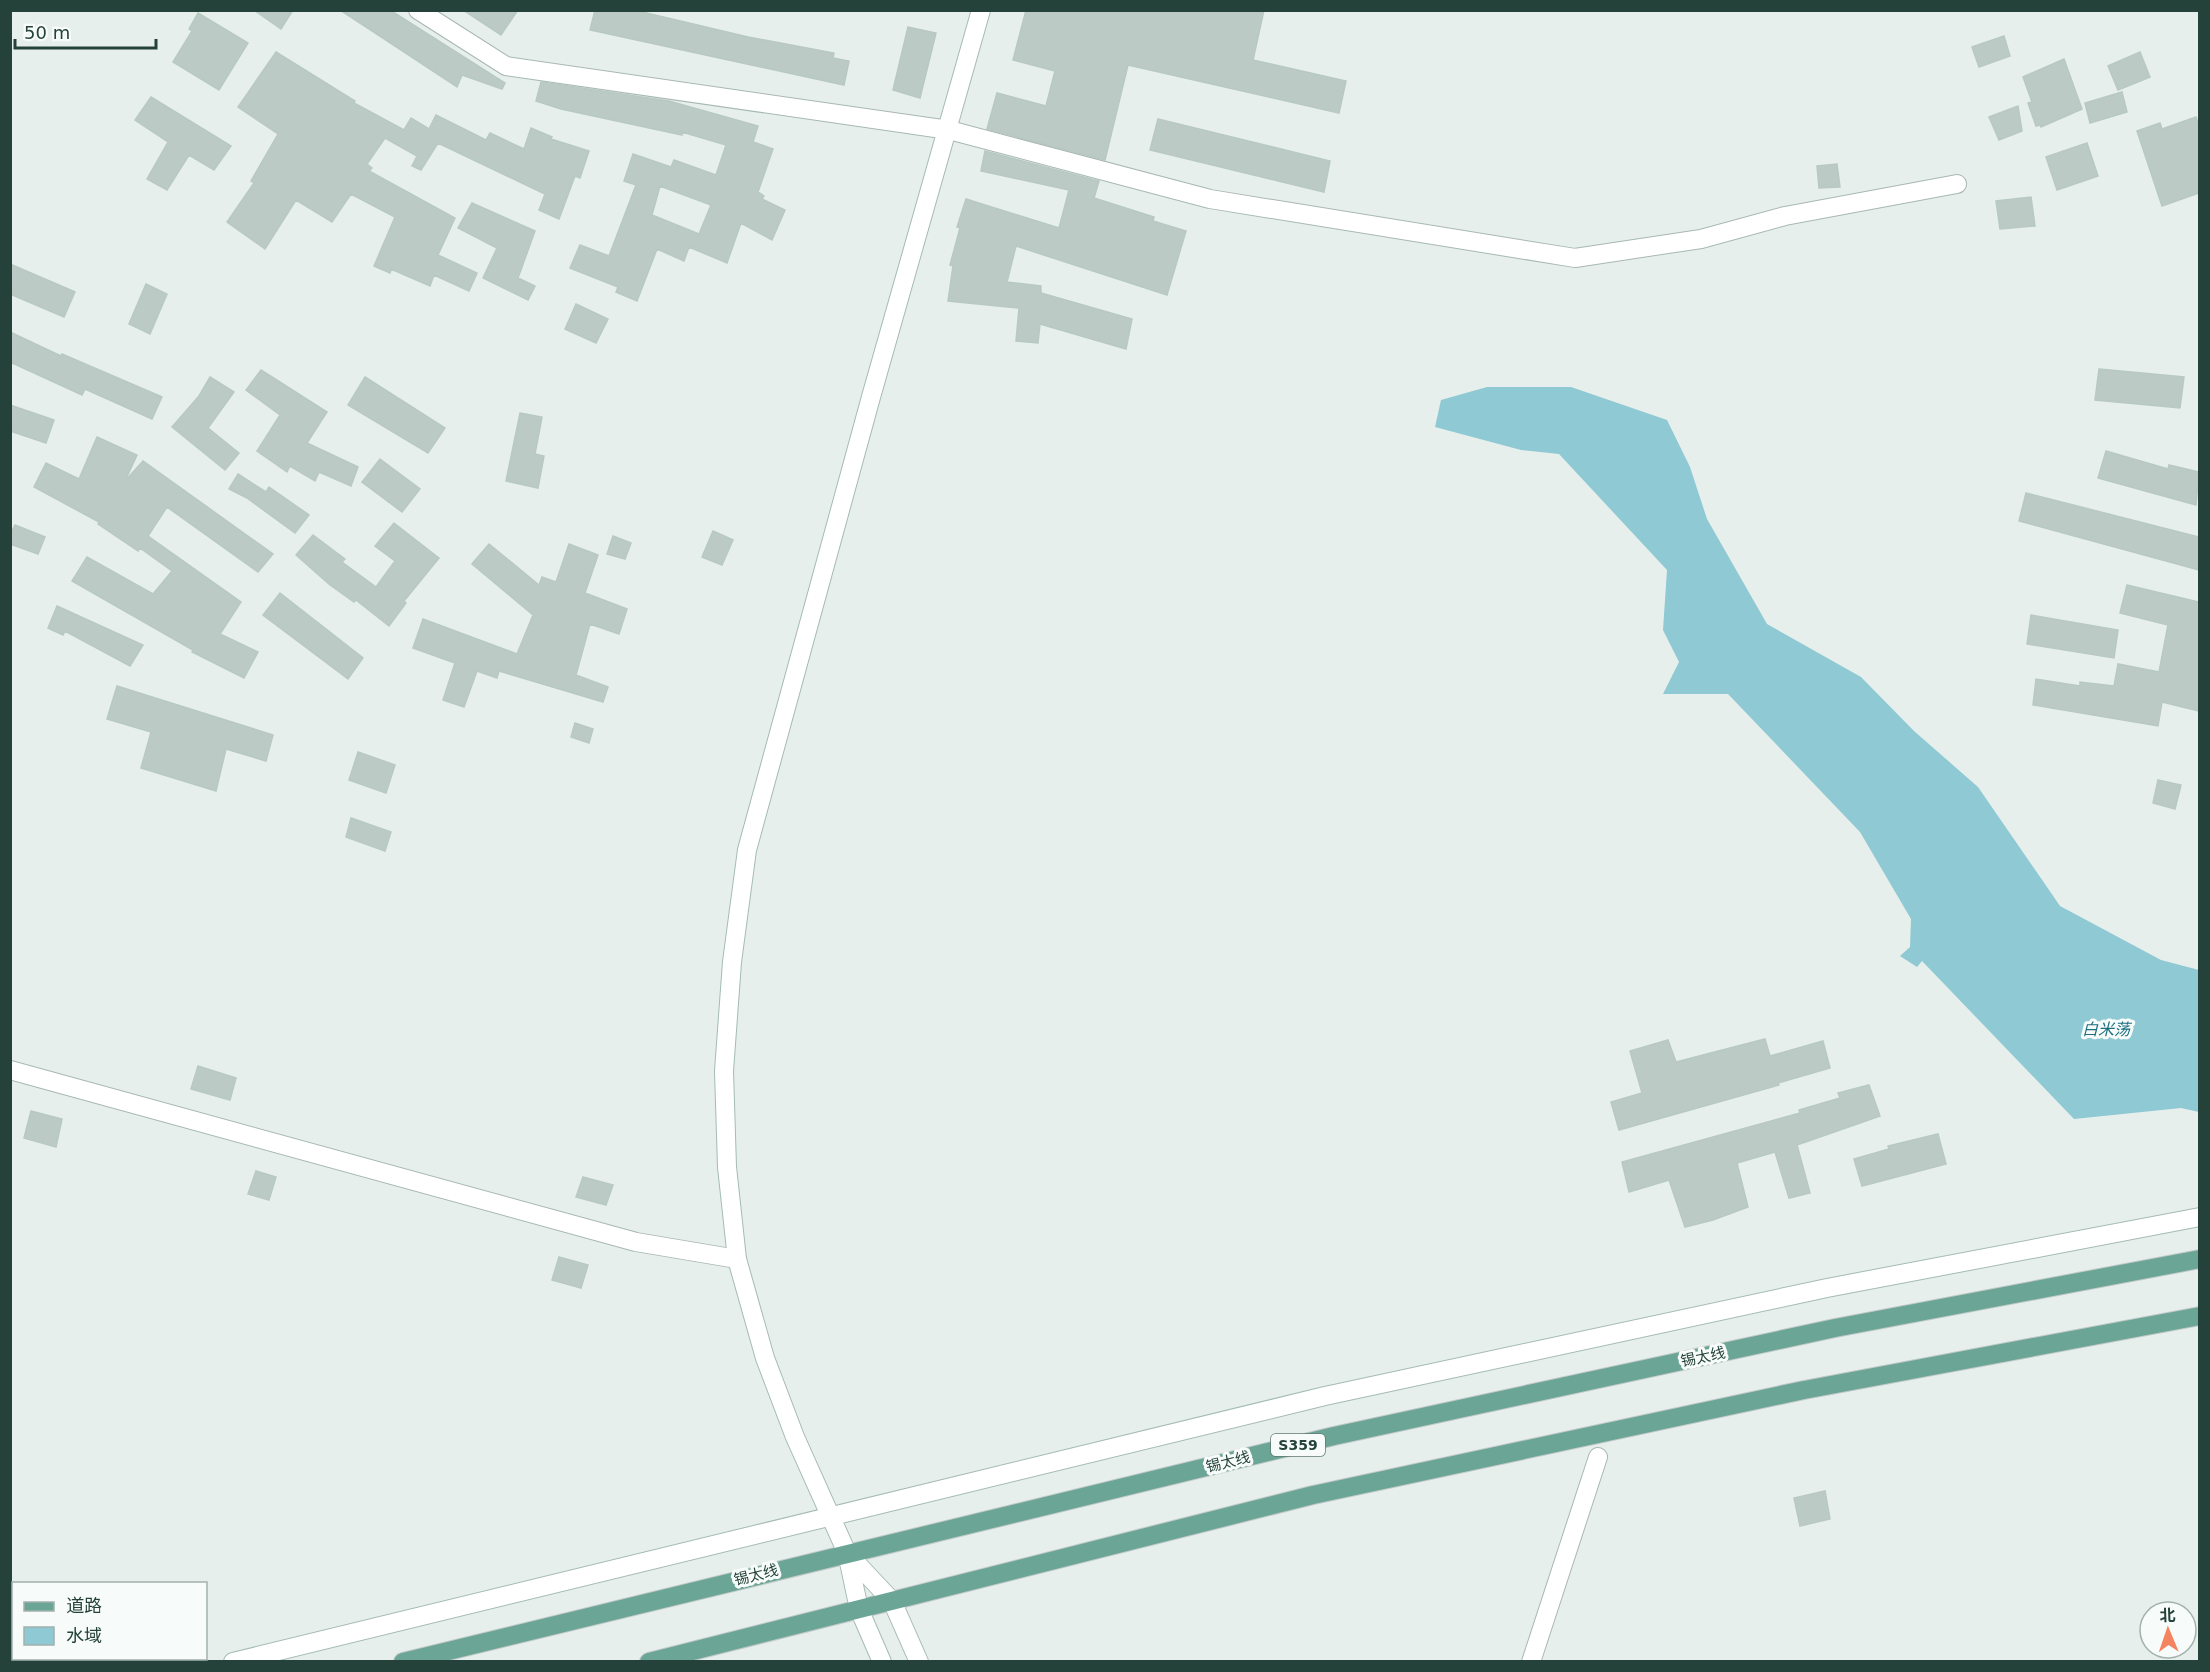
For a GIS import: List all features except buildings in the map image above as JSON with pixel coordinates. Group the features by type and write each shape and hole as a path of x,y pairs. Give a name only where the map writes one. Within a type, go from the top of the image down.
{"main road":[{"name":"锡太线","path":"403,1662 1369,1428 1835,1328 2199,1258"},
{"path":"649,1662 1348,1488 1804,1390 2199,1316"}],"street":[{"path":"418,10 506,66 949,130 1209,199 1575,258 1701,239 1785,216 1957,184"},
{"path":"882,1662 858,1609 848,1553 795,1437 765,1358 737,1259 726,1167 724,1071 732,962 747,850 871,396 949,130 981,10"},
{"path":"10,1070 636,1242 737,1259"},
{"path":"232,1662 1337,1393 1827,1288 2199,1216"},
{"path":"1531,1662 1598,1457"},
{"path":"848,1553 892,1601 918,1662"}],"water":[{"name":"白米荡","path":"1487,387 1571,387 1667,420 1690,467 1707,519 1767,624 1861,677 1914,731 1978,787 2060,906 2161,960 2199,970 2199,1112 2181,1108 2074,1119 1922,961 1917,967 1900,956 1910,947 1911,919 1860,832 1728,694 1663,694 1679,662 1663,630 1667,570 1559,454 1521,450 1435,427 1441,400"}]}
